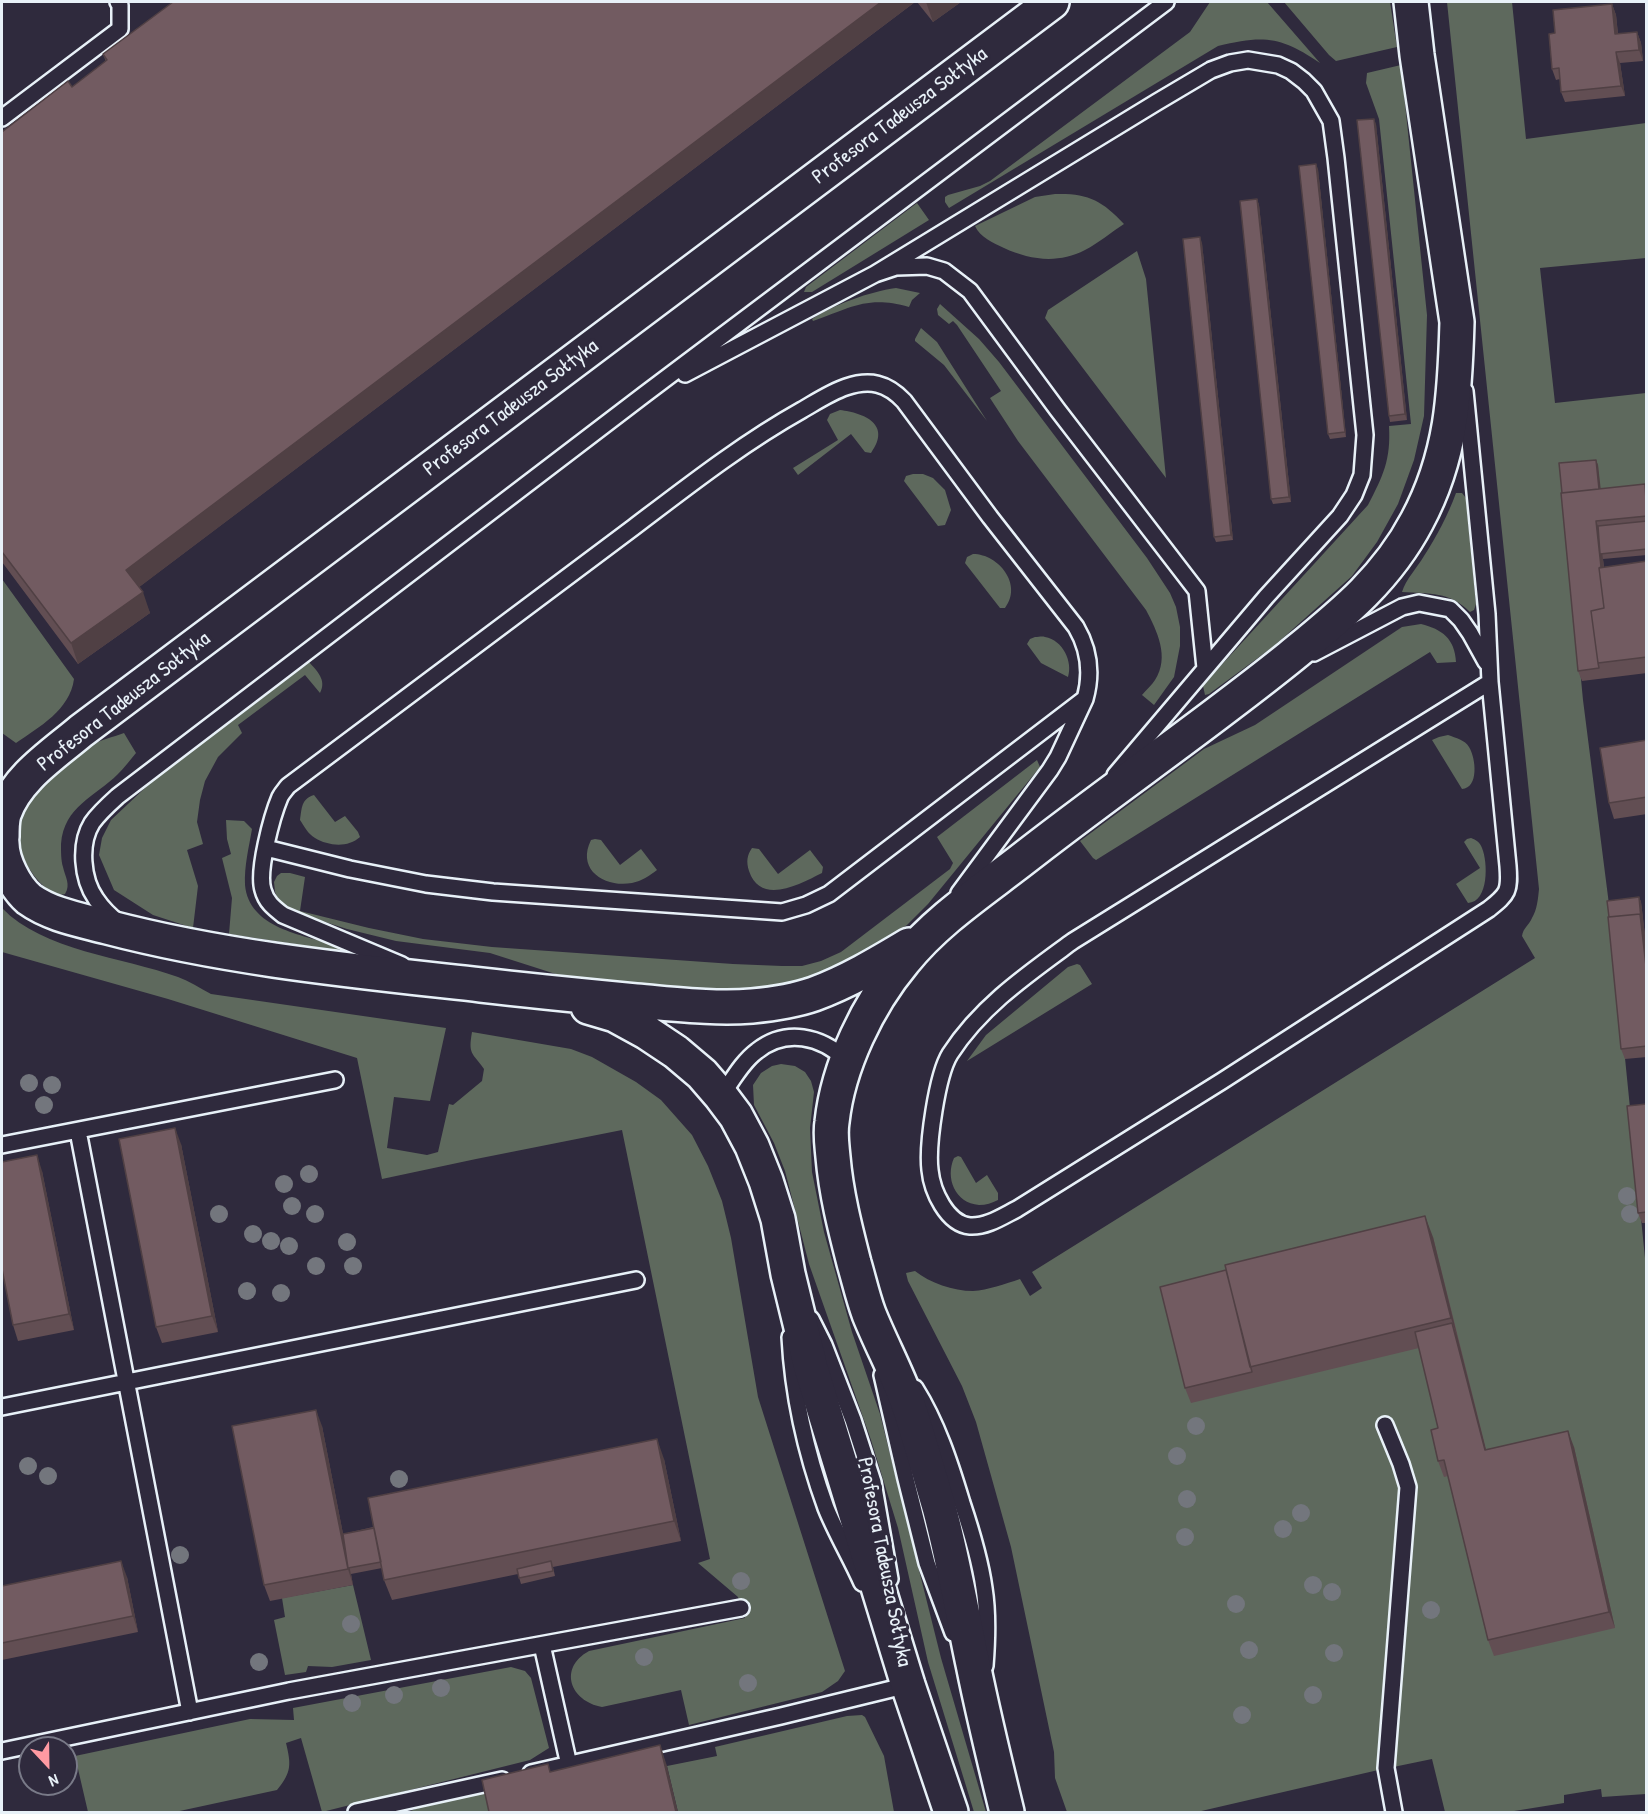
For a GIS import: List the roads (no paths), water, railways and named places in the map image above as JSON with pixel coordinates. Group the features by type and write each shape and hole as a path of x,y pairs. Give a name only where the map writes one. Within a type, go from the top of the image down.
{"street":[{"name":"Profesora Tadeusza Sołtyka","path":"2,837 3,816 12,795 44,762 81,731 1052,2"},
{"path":"1007,1812 982,1710 947,1538 908,1404 868,1311 842,1217 831,1128 835,1097 846,1060 875,1002 906,957 929,934 1083,813 1259,682 1341,615 1364,594 1395,555 1417,522 1443,462 1449,432 1456,363 1457,322 1410,3"},
{"name":"Profesora Tadeusza Sołtyka","path":"2,843 8,867 16,883 29,898 50,910 70,917 133,934 317,967 541,992 713,1006 749,1006 782,1002 813,994 846,979 876,965 929,934"},
{"name":"Profesora Tadeusza Sołtyka","path":"541,992 615,1015 676,1052 702,1074 721,1096 736,1116 752,1146 778,1219 788,1274 811,1368 908,1685 951,1812"}],"lane":[{"path":"2,118 120,29 118,2"},
{"path":"133,934 110,916 95,898 87,879 84,842 91,825 101,811 645,394 1166,2"},
{"path":"645,394 875,274 1211,70 1230,63 1248,60 1262,62 1291,71 1314,91 1331,121 1336,158 1365,435 1362,475 1354,495 1340,516 1266,597 1083,813"},
{"path":"875,274 896,267 927,266 944,271 970,291 1057,409 1197,591 1205,668"},
{"path":"1457,322 1471,440 1487,614 1489,675 1510,885 1504,897 1489,909 1222,1081 1017,1209 984,1224 969,1226 955,1220 938,1198 930,1170 934,1112 948,1056 991,1003 1073,941 1489,675"},
{"path":"441,981 283,915 270,906 262,890 261,877 275,809 281,795 288,786 664,504 752,441 827,396 845,387 859,384 886,385 904,401 990,517 1076,627 1085,645 1089,661 1085,699 1058,757 929,934"},
{"path":"1259,682 1402,607 1419,603 1450,609 1461,620 1470,633 1489,675"},
{"path":"266,848 426,885 782,912 806,905 829,894 1085,699"},
{"path":"721,1096 756,1052 774,1041 795,1037 816,1039 835,1048 846,1060"},
{"path":"2,1145 335,1080"},
{"path":"78,1131 190,1712"},
{"path":"2,1407 636,1280"},
{"path":"1385,1425 1408,1487 1386,1768 1394,1812"},
{"path":"2,1751 289,1691 741,1608"},
{"path":"543,1645 569,1765"},
{"path":"356,1812 376,1810 908,1685"}]}
